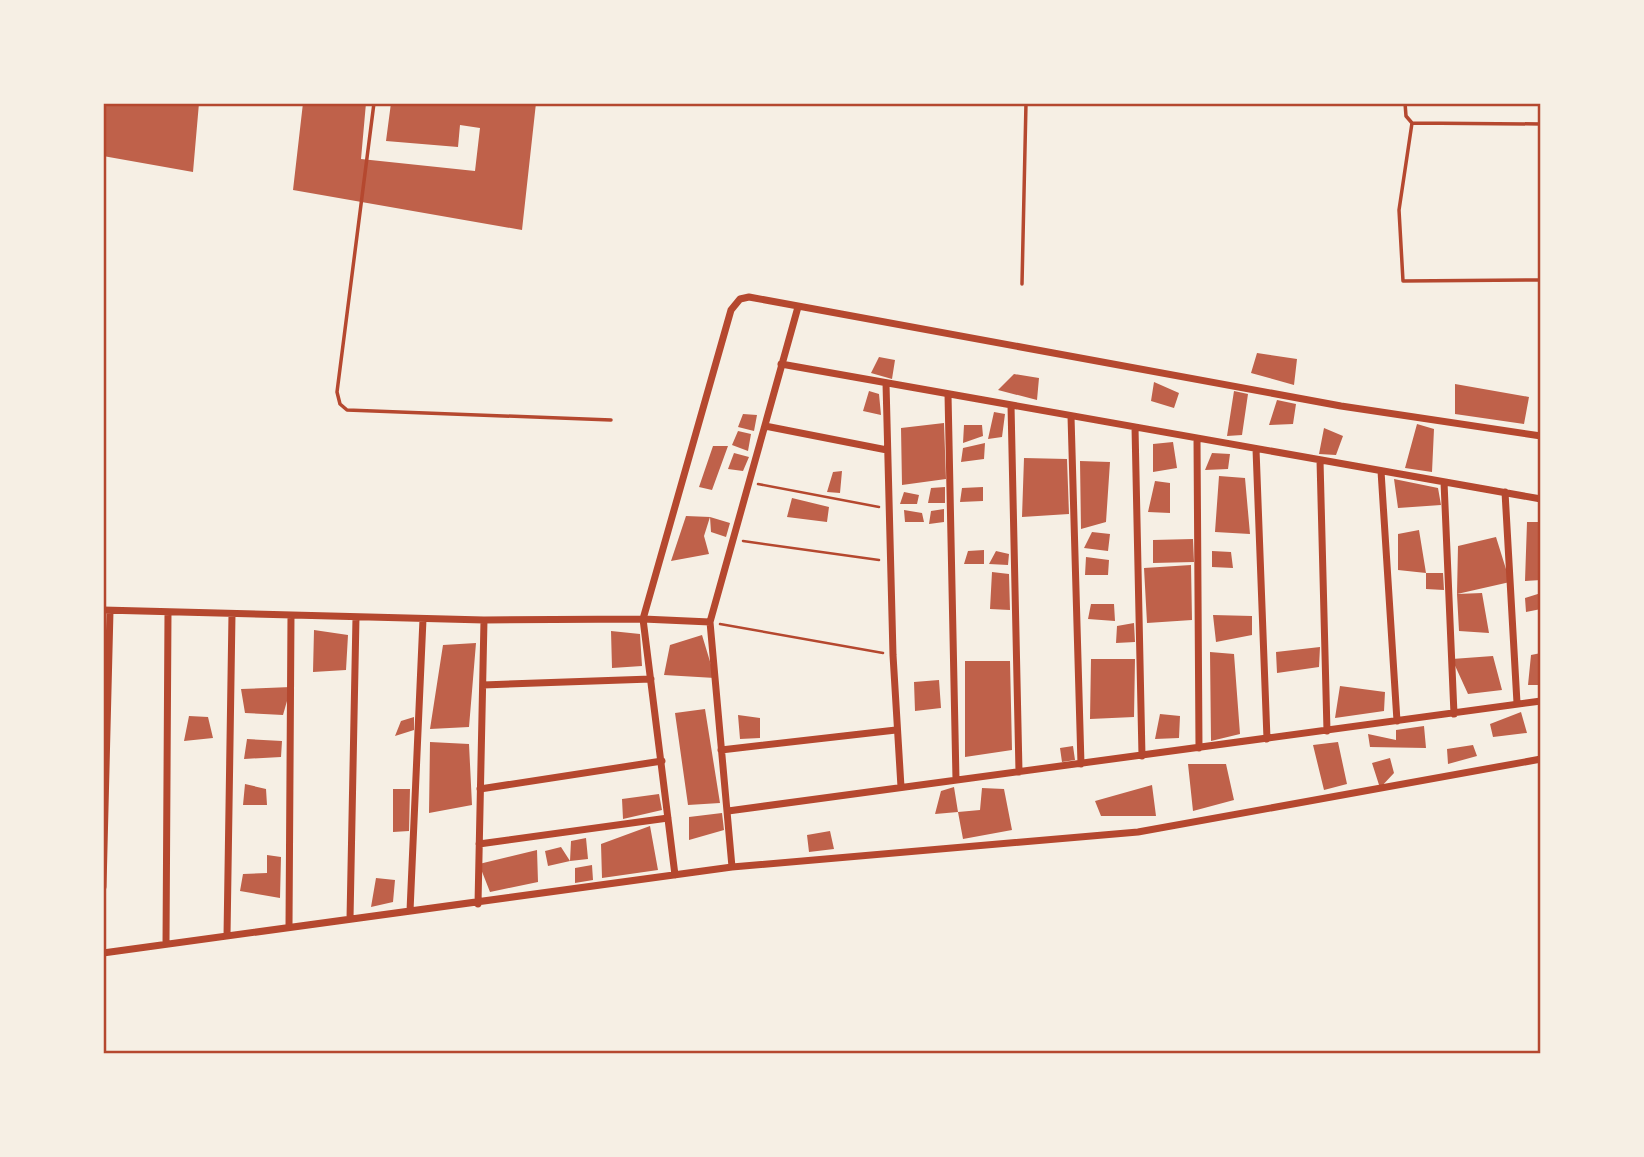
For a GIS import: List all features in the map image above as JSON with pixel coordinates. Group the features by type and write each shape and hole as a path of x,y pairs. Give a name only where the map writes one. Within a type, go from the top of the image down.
{"street":[{"path":"675,875 643,619 731,310 740,299 749,297 1341,406 1541,436"},
{"path":"733,867 710,622 798,307"},
{"path":"782,365 1541,499"},
{"path":"886,383 893,654 901,787"},
{"path":"948,394 956,780"},
{"path":"1011,405 1019,772"},
{"path":"1071,416 1081,764"},
{"path":"765,426 887,450"},
{"path":"1135,427 1142,756"},
{"path":"1197,438 1199,748"},
{"path":"1256,449 1267,739"},
{"path":"1320,460 1327,732"},
{"path":"1381,471 1397,720"},
{"path":"1444,482 1454,714"},
{"path":"1505,492 1517,703"},
{"path":"103,887 106,610 423,619 643,619 710,622"},
{"path":"166,944 168,612"},
{"path":"226,936 232,614"},
{"path":"289,928 291,615"},
{"path":"350,919 356,617"},
{"path":"410,911 423,619"},
{"path":"478,904 484,620"},
{"path":"483,685 651,679"},
{"path":"728,811 1541,701"},
{"path":"721,750 896,730"},
{"path":"103,953 478,904 733,867 1138,832 1541,759"},
{"path":"480,789 662,761"},
{"path":"479,844 668,818"}],"lane":[{"path":"374,103 338,392 341,404 347,410 611,420"},
{"path":"1022,284 1026,103"},
{"path":"1405,103 1406,116 1412,123 1541,124"},
{"path":"1412,123 1399,210 1403,281 1541,280"}],"path":[{"path":"749,482 889,509"},
{"path":"733,539 890,561"},
{"path":"710,622 893,654"}],"building":[{"path":"103,103 199,103 193,172 103,156"},
{"path":"303,103 366,103 361,159 475,171 480,128 460,125 458,147 386,141 391,103 536,103 522,230 293,190"},
{"path":"1257,353 1297,359 1294,385 1251,373"},
{"path":"879,357 895,360 892,379 871,373"},
{"path":"1014,374 1039,378 1037,400 998,390"},
{"path":"1154,382 1179,393 1174,408 1151,401"},
{"path":"1455,384 1529,397 1524,424 1455,414"},
{"path":"869,391 879,394 881,415 863,411"},
{"path":"1234,391 1248,394 1242,435 1227,436"},
{"path":"1277,400 1296,404 1293,424 1269,425"},
{"path":"994,412 1005,414 1002,437 988,439"},
{"path":"743,414 757,415 754,431 738,427"},
{"path":"944,423 946,479 902,485 901,428"},
{"path":"1417,424 1434,429 1432,472 1405,468"},
{"path":"964,425 982,425 983,436 963,443"},
{"path":"1324,428 1343,436 1336,455 1319,454"},
{"path":"738,431 751,434 748,451 732,445"},
{"path":"1173,442 1177,468 1153,472 1153,444"},
{"path":"985,443 984,459 961,462 963,448"},
{"path":"713,446 728,446 712,490 699,487"},
{"path":"734,453 749,457 743,471 728,469"},
{"path":"1212,453 1230,454 1228,469 1205,470"},
{"path":"1024,458 1067,459 1069,514 1022,517"},
{"path":"1080,461 1110,462 1106,522 1081,529"},
{"path":"842,471 840,493 827,492 833,472"},
{"path":"1219,476 1245,478 1250,534 1215,532"},
{"path":"1394,479 1438,488 1441,505 1398,508"},
{"path":"1155,481 1170,483 1170,513 1148,512"},
{"path":"945,487 945,503 928,503 931,488"},
{"path":"983,487 983,501 960,502 962,488"},
{"path":"904,492 919,495 917,504 900,504"},
{"path":"792,498 829,507 827,522 787,517"},
{"path":"944,509 944,522 929,524 931,511"},
{"path":"904,510 922,513 924,522 905,522"},
{"path":"686,516 710,517 704,536 709,554 671,561"},
{"path":"710,517 730,523 726,537 711,532"},
{"path":"1527,522 1541,522 1541,580 1525,581"},
{"path":"1419,530 1426,573 1398,570 1398,534"},
{"path":"1092,532 1110,534 1108,551 1084,548"},
{"path":"1496,537 1510,582 1457,594 1458,546"},
{"path":"1193,539 1194,562 1153,563 1153,540"},
{"path":"984,550 984,564 964,564 968,551"},
{"path":"996,551 1009,554 1008,565 989,564"},
{"path":"1212,551 1231,552 1233,568 1212,567"},
{"path":"1086,557 1109,560 1108,575 1085,575"},
{"path":"1191,565 1192,620 1147,623 1144,568"},
{"path":"992,572 1009,574 1010,610 990,609"},
{"path":"1426,573 1443,573 1444,590 1426,589"},
{"path":"1482,593 1489,633 1459,631 1457,594"},
{"path":"1541,593 1541,609 1526,612 1525,598"},
{"path":"1091,604 1114,604 1115,621 1088,619"},
{"path":"1213,615 1252,616 1252,635 1216,642"},
{"path":"1134,623 1135,642 1116,643 1117,626"},
{"path":"314,630 348,635 346,670 313,672"},
{"path":"611,631 640,634 642,666 612,668"},
{"path":"702,635 715,678 664,675 670,645"},
{"path":"476,643 469,727 430,729 443,645"},
{"path":"1320,647 1319,667 1277,673 1276,652"},
{"path":"1210,652 1234,654 1240,734 1211,741"},
{"path":"1541,653 1541,685 1528,685 1531,655"},
{"path":"1493,656 1502,690 1468,694 1452,659"},
{"path":"1091,659 1135,659 1134,717 1090,719"},
{"path":"965,661 1010,661 1012,750 965,757"},
{"path":"939,680 941,708 915,711 914,682"},
{"path":"1340,686 1385,692 1384,711 1335,718"},
{"path":"291,687 283,715 245,713 241,689"},
{"path":"705,709 720,803 688,805 675,713"},
{"path":"1521,712 1527,733 1493,737 1490,724"},
{"path":"1160,714 1180,716 1179,738 1155,739"},
{"path":"738,715 760,718 760,738 740,739"},
{"path":"189,716 208,717 213,738 184,741"},
{"path":"414,717 414,730 395,736 401,721"},
{"path":"1424,726 1426,748 1370,747 1368,734 1396,740 1396,730"},
{"path":"247,739 282,741 281,757 244,759"},
{"path":"430,742 469,744 472,805 429,813"},
{"path":"1338,742 1347,784 1324,790 1313,745"},
{"path":"1473,745 1477,756 1448,764 1447,749"},
{"path":"1073,746 1075,760 1062,762 1060,748"},
{"path":"1390,758 1394,773 1380,788 1372,763"},
{"path":"1188,764 1226,764 1234,800 1193,811"},
{"path":"245,784 266,789 267,805 243,805"},
{"path":"1152,785 1156,816 1101,816 1095,801"},
{"path":"954,787 958,812 935,814 941,791"},
{"path":"982,788 1004,789 1012,830 963,839 958,812 980,810"},
{"path":"393,789 410,789 409,831 393,832"},
{"path":"659,794 662,810 623,819 622,799"},
{"path":"722,813 724,830 689,840 689,817"},
{"path":"650,826 658,870 602,878 601,844"},
{"path":"830,831 834,849 809,852 807,835"},
{"path":"586,838 588,859 570,861 571,841"},
{"path":"561,847 570,861 548,866 545,851"},
{"path":"537,850 538,882 490,892 479,864"},
{"path":"267,855 281,857 280,898 240,891 243,874 267,873"},
{"path":"592,865 593,880 575,883 575,868"},
{"path":"376,878 395,880 393,902 371,907"}]}
